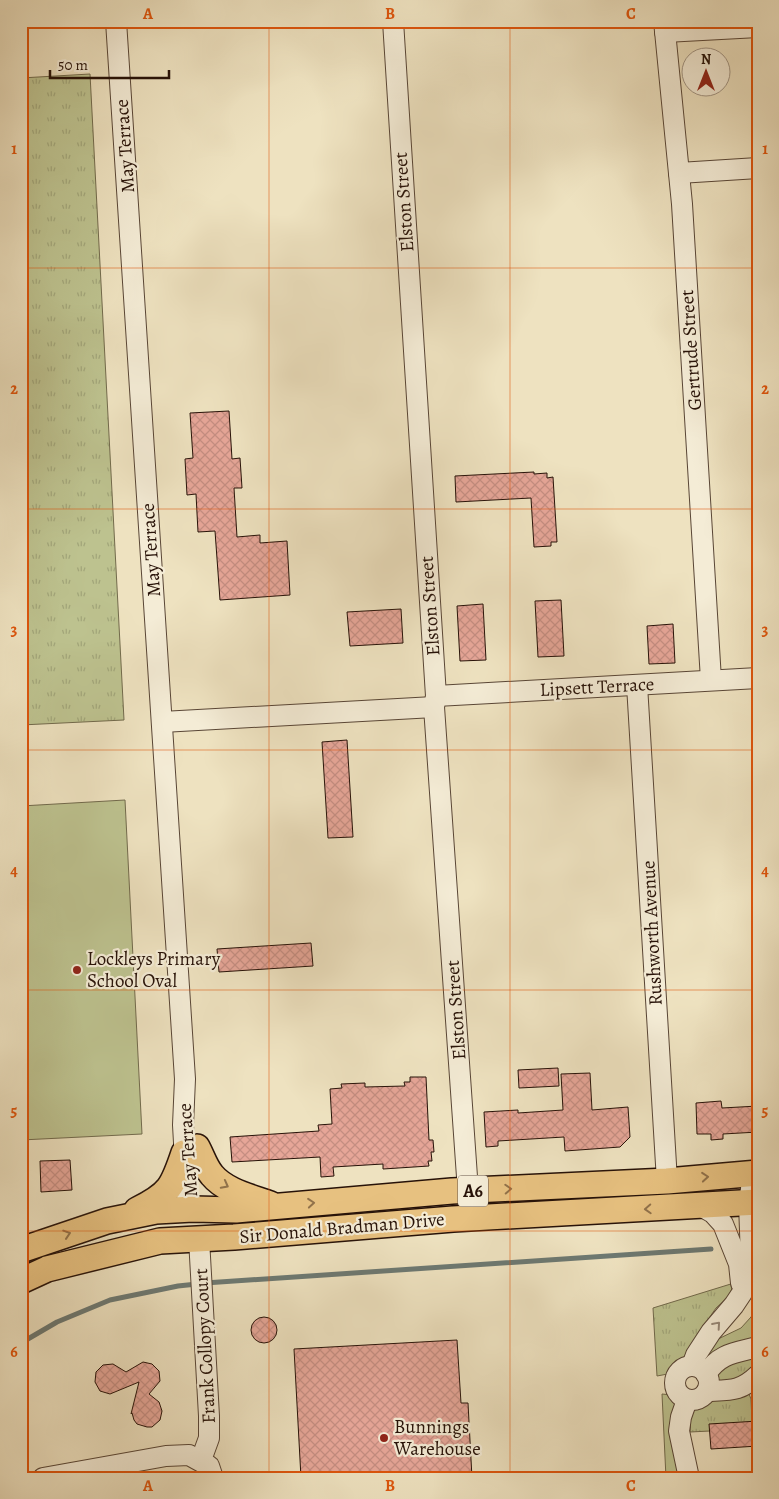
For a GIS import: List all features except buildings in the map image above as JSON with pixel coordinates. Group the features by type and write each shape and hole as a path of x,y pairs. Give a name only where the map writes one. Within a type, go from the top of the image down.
{"main road":[{"path":"117,1219 157,1200 164,1194 191,1150 217,1181 229,1188 274,1206"},
{"name":"Sir Donald Bradman Drive","path":"21,1250 117,1219 156,1211 193,1209 236,1210 468,1191 667,1181 754,1194"},
{"name":"Sir Donald Bradman Drive","path":"21,1281 47,1269 160,1241 453,1219 701,1206 754,1194"},
{"path":"160,1241 193,1209 214,1222 256,1235"}],"street":[{"name":"May Terrace","path":"116,21 185,1079 183,1125 191,1150 199,1196 193,1209"},
{"name":"Elston Street","path":"392,21 468,1191"},
{"path":"665,27 758,26"},
{"name":"Gertrude Street","path":"665,27 679,173 711,680"},
{"path":"679,173 758,168"},
{"name":"Lipsett Terrace","path":"162,722 637,685 758,678"},
{"name":"Rushworth Avenue","path":"637,685 667,1181"},
{"path":"754,1194 742,1292 696,1355 702,1377 703,1397 698,1400 687,1400 678,1393 675,1382 679,1371 684,1368 702,1377 732,1391 754,1387"},
{"path":"701,1206 713,1213 723,1224 746,1261"},
{"name":"Frank Collopy Court","path":"199,1239 209,1416 209,1438 201,1460"},
{"path":"702,1377 714,1362 728,1355 758,1347"},
{"path":"687,1400 681,1416 679,1431 689,1478"},
{"path":"44,1478 166,1456 189,1455 209,1466 213,1478"}],"green space":[{"path":"90,74 124,720 21,725 21,78"},
{"name":"Lockleys Primary School Oval","path":"125,800 142,1134 21,1140 21,806"},
{"path":"734,1283 729,1296 716,1308 707,1321 683,1367 673,1373 657,1376 653,1308"},
{"path":"758,1306 758,1340 705,1366 697,1359 716,1340 741,1328"},
{"path":"758,1353 758,1370 753,1375 713,1385 717,1369"},
{"path":"662,1394 672,1395 676,1400 680,1478 666,1478"},
{"path":"749,1394 752,1422 710,1431 690,1432 691,1416 699,1402 715,1396"}],"waterway":[{"path":"205,1283 711,1249"},
{"path":"21,1343 57,1322 110,1300 197,1284"}],"place":[{"name":"Lockleys Primary School Oval","path":"77,970"},
{"name":"Bunnings Warehouse","path":"384,1438"}]}
